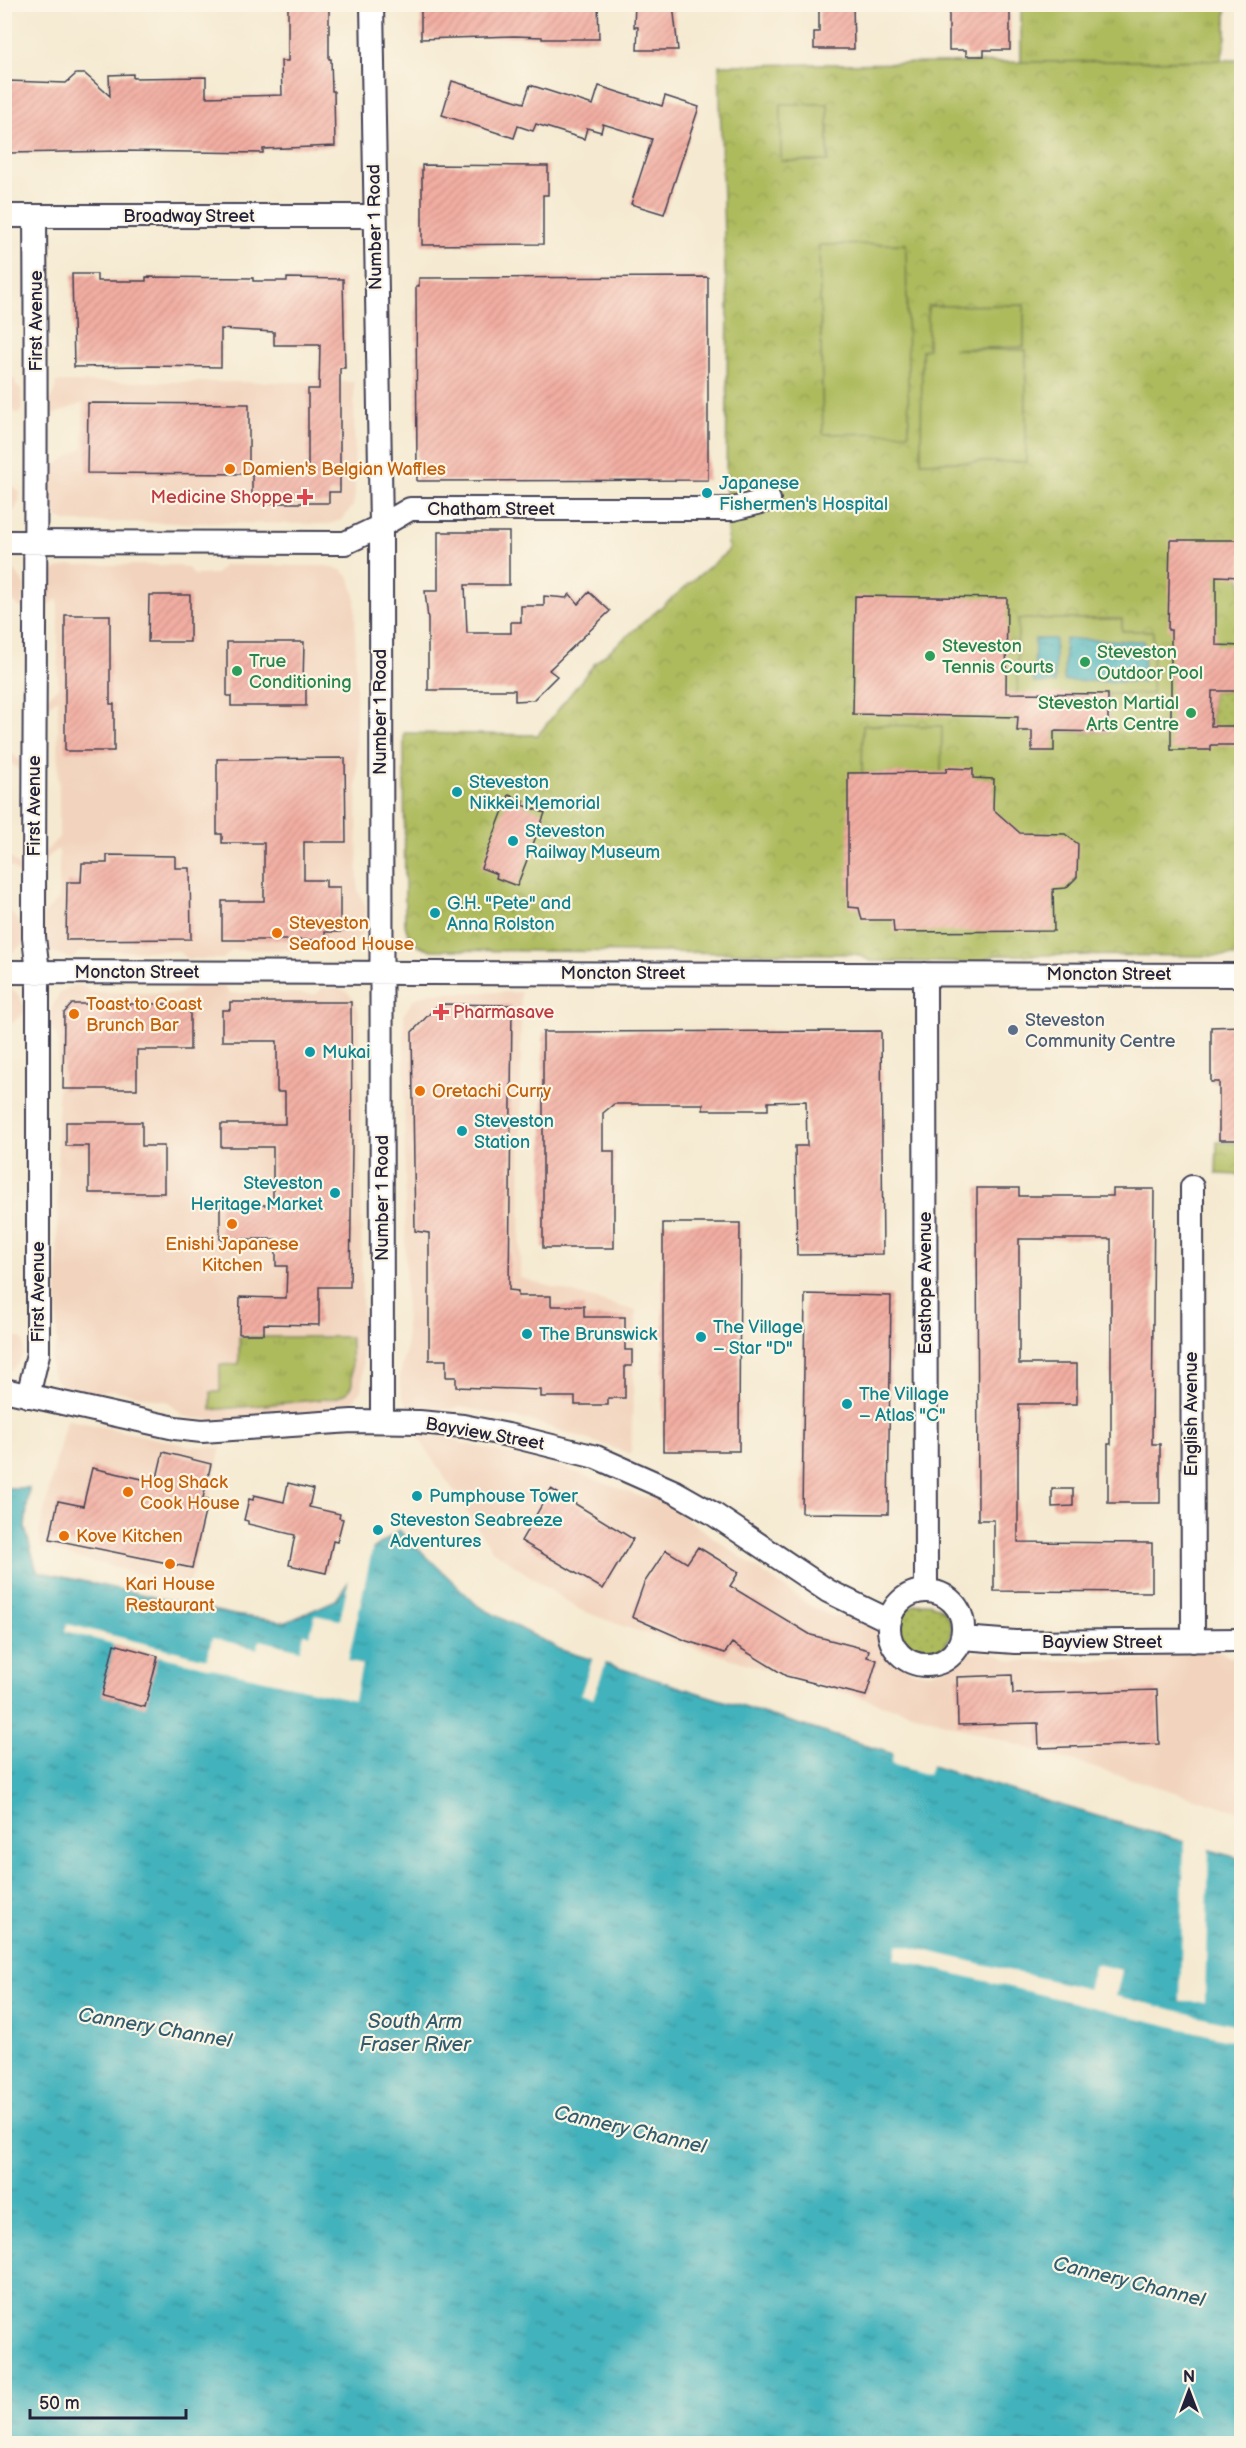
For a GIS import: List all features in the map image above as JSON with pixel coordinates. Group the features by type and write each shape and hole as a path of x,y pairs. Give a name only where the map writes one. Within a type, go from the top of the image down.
{"street":[{"name":"Number 1 Road","path":"372,4 381,526 382,1420"},
{"name":"Broadway Street","path":"4,216 374,216"},
{"name":"First Avenue","path":"28,1396 38,1354 38,972 34,937 36,216"},
{"name":"Chatham Street","path":"4,542 345,543 410,509 733,509 769,500"},
{"name":"Moncton Street","path":"4,972 1242,975"},
{"name":"Easthope Avenue","path":"925,974 926,1591"},
{"name":"English Avenue","path":"1192,1187 1193,1641"},
{"name":"Bayview Street","path":"4,1390 150,1424 202,1431 382,1420 463,1426 596,1457 647,1479 712,1513 828,1590 890,1621"},
{"path":"926,1591 948,1598 956,1606 963,1626 962,1638 950,1657 929,1665 907,1660 892,1643 889,1632 890,1621 899,1603 907,1596 926,1591"},
{"name":"Bayview Street","path":"962,1638 1015,1642 1242,1640"}],"shaded area":[{"path":"5,379 15,379 16,386 21,389 22,410 18,414 5,406"},
{"path":"56,382 354,382 355,495 353,506 341,520 329,524 68,522 55,517 47,505 47,470 83,448 83,403 55,414 48,413 48,402 55,392"},
{"path":"5,480 20,492 15,510 5,519"},
{"path":"70,565 178,565 188,568 194,575 216,574 224,565 326,566 341,570 350,578 355,596 358,890 365,906 363,932 353,944 336,950 232,950 223,959 188,959 178,951 80,951 72,959 52,952 45,942 43,915 59,899 59,851 57,849 45,860 43,854 59,837 58,699 46,707 43,701 58,687 58,599 43,607 46,579 56,569"},
{"path":"4,566 13,569 25,588 23,608 10,599 8,601 8,750 25,765 25,770 22,771 8,762 9,856 23,870 23,875 19,875 12,867 9,867 9,910 24,928 25,934 23,944 5,958"},
{"path":"73,985 84,986 90,992 179,994 190,985 224,985 230,993 316,994 323,988 337,988 346,991 354,999 359,1012 363,1382 361,1390 352,1403 337,1409 224,1420 197,1419 183,1416 168,1402 112,1390 91,1394 83,1393 66,1389 57,1382 52,1373 50,1359 57,1346 58,1043 51,1026 51,1010 60,993"},
{"path":"5,986 17,993 25,1012 8,1027 8,1334 23,1339 24,1347 23,1355 17,1365 5,1372"},
{"path":"521,992 520,1278 636,1311 631,1454 531,1421 462,1407 438,1411 416,1410 404,1401 400,1387 400,1374 406,1349 404,1014 414,999 430,993"},
{"path":"66,1419 190,1446 221,1447 189,1587 40,1548 39,1533"},
{"path":"415,1432 450,1435 462,1443 553,1464 639,1496 661,1499 678,1508 687,1519 809,1605 832,1616 862,1618 878,1627 887,1652 900,1664 914,1672 930,1673 946,1668 963,1655 983,1652 1013,1661 1146,1660 1170,1652 1220,1651 1231,1658 1241,1659 1241,1812 625,1627 578,1609 492,1550"}],"green space":[{"path":"1021,5 1226,5 1226,37 1221,61 1021,63"},
{"path":"1241,60 1241,956 996,955 977,963 871,961 856,954 432,950 414,942 405,924 404,733 538,735 595,663 728,551 726,489 728,298 725,273 719,65"},
{"path":"781,104 828,104 828,161 781,161"},
{"path":"906,244 909,433 823,434 819,245"},
{"path":"1024,305 1024,347 953,349 1026,350 1026,462 921,462 922,350 928,349 928,306"},
{"name":"Steveston Outdoor Pool","path":"1018,619 1122,619 1122,631 1153,631 1152,694 1108,694 1108,732 1017,731"},
{"path":"1212,691 1241,691 1241,726 1231,726 1231,736 1211,736"},
{"path":"863,725 942,726 941,774 862,773"},
{"path":"1217,1142 1241,1143 1241,1175 1216,1174"},
{"path":"239,1337 351,1337 352,1384 347,1393 336,1398 211,1410 211,1392 220,1392 220,1365 239,1364"},
{"path":"920,1603 930,1603 939,1607 947,1615 951,1629 947,1643 939,1651 930,1655 920,1655 911,1651 903,1643 899,1634 899,1624 903,1615 911,1607"}],"water":[{"path":"1035,639 1055,639 1055,683 1034,683"},
{"path":"1065,639 1144,641 1143,682 1064,681"},
{"name":"South Arm Fraser River","path":"5,1488 29,1488 25,1528 37,1571 234,1615 287,1622 336,1600 369,1552 399,1530 478,1606 561,1650 973,1779 1241,1859 1241,2443 5,2444"}],"pier":[{"path":"373,1546 348,1661 362,1665 354,1700 158,1656 65,1631 67,1624 207,1659 212,1638 257,1649 260,1640 300,1650 304,1634 310,1635 315,1615 340,1620 350,1574 367,1550"},
{"path":"593,1657 606,1662 593,1699 581,1694"},
{"path":"894,1751 932,1763 928,1775 891,1764"},
{"path":"1184,1839 1209,1846 1205,2002 1180,2002"},
{"path":"898,1944 1088,1989 1095,1964 1122,1970 1116,1996 1241,2026 1241,2043 894,1959"}],"building":[{"path":"288,4 329,4 329,59 331,59 332,91 334,91 335,146 263,149 263,153 122,151 8,153 8,81 66,83 76,74 85,74 110,96 109,75 133,74 133,78 206,77 206,97 282,95 281,61 288,61"},
{"path":"421,4 598,4 599,39 542,39 542,37 514,36 421,39"},
{"path":"635,4 673,4 678,50 637,50 638,27 634,27"},
{"path":"819,4 853,4 854,49 814,49 814,32 819,32"},
{"path":"949,4 1010,4 1010,50 984,50 984,56 966,56 966,50 949,50"},
{"path":"452,81 524,103 530,85 593,105 599,86 662,106 665,96 699,107 664,214 631,204 652,139 603,124 601,132 587,128 584,139 536,124 533,131 518,126 514,138 442,115"},
{"path":"422,165 548,166 548,195 543,195 543,244 422,245"},
{"path":"72,274 97,274 97,281 146,281 146,277 253,278 253,281 287,281 287,278 343,279 345,368 340,368 340,492 329,492 329,503 252,503 252,474 308,474 308,389 319,389 320,345 274,345 274,332 221,329 221,367 74,367"},
{"path":"708,277 708,480 417,481 416,286 419,286 419,278"},
{"path":"88,403 249,404 249,474 87,473"},
{"path":"438,532 509,532 509,585 465,585 467,633 511,633 511,622 521,622 521,606 544,606 544,596 566,598 570,594 578,604 589,592 610,611 549,670 557,676 533,700 515,701 515,690 428,690 428,619 425,591 438,591"},
{"path":"1170,540 1242,540 1242,577 1216,576 1216,645 1242,646 1242,691 1212,691 1211,726 1242,726 1242,745 1211,745 1211,750 1171,750 1171,630 1168,630"},
{"path":"149,595 190,595 190,642 148,642"},
{"name":"Steveston Tennis Courts","path":"855,596 1007,598 1006,693 1108,694 1108,732 1054,731 1054,751 1032,751 1032,731 1017,731 1018,717 853,714"},
{"path":"65,615 110,615 110,704 114,704 114,751 65,751"},
{"path":"227,642 304,642 303,684 306,684 306,706 231,706 231,696 227,696"},
{"path":"345,758 346,842 304,842 304,880 326,880 326,887 340,887 340,932 325,932 325,940 222,940 222,901 264,901 264,843 222,843 222,834 217,834 217,759"},
{"path":"947,768 973,769 973,778 994,779 993,809 1020,833 1065,834 1078,844 1077,877 1066,888 1053,889 1054,931 894,932 893,920 862,920 859,908 848,907 848,773 946,772"},
{"name":"Steveston Railway Museum","path":"509,795 525,801 523,805 545,813 517,886 496,878 497,874 481,868"},
{"path":"107,855 175,856 175,868 190,868 191,939 66,940 67,882 81,882 82,863 107,863"},
{"path":"230,1002 351,1002 350,1287 319,1287 319,1325 264,1324 264,1334 239,1334 240,1297 286,1298 287,1266 276,1266 276,1239 220,1239 220,1205 273,1205 273,1147 221,1147 221,1124 285,1124 285,1092 277,1092 277,1041 222,1041 222,1010 230,1010"},
{"path":"72,1004 190,1004 190,1050 137,1050 137,1089 63,1089 64,1013"},
{"path":"439,1004 512,1005 509,1290 518,1291 518,1296 551,1296 551,1306 584,1306 584,1317 625,1317 625,1350 632,1350 632,1366 625,1366 625,1398 608,1398 608,1405 575,1405 575,1397 541,1397 541,1390 456,1387 456,1377 446,1377 446,1360 429,1360 429,1233 415,1231 412,1032"},
{"path":"1242,1026 1242,1140 1219,1140 1219,1082 1211,1082 1211,1027"},
{"path":"881,1031 883,1254 797,1255 795,1146 807,1146 806,1101 768,1102 768,1110 703,1110 703,1104 614,1104 603,1113 603,1151 614,1151 614,1248 543,1248 543,1032"},
{"path":"66,1122 142,1122 142,1146 164,1146 164,1193 89,1193 89,1146 66,1146"},
{"path":"977,1188 1019,1188 1019,1196 1113,1196 1113,1189 1154,1189 1152,1444 1160,1444 1160,1503 1108,1503 1108,1444 1111,1444 1111,1239 1019,1239 1019,1364 1077,1364 1077,1404 1019,1404 1018,1542 1152,1543 1152,1592 994,1591 994,1520 978,1520"},
{"name":"The Village – Star \"D\"","path":"663,1223 740,1223 739,1451 663,1451"},
{"name":"The Village – Atlas \"C\"","path":"805,1294 891,1296 888,1514 802,1513"},
{"path":"163,1452 211,1464 203,1498 208,1499 192,1568 50,1539 58,1501 83,1506 92,1468 156,1482"},
{"path":"288,1483 313,1489 309,1507 340,1514 339,1518 343,1519 337,1542 333,1541 326,1573 289,1565 295,1535 248,1524 248,1521 244,1520 249,1499 253,1500 254,1495 284,1502"},
{"path":"551,1489 633,1539 603,1589 521,1541"},
{"path":"1052,1489 1073,1489 1073,1506 1052,1507"},
{"path":"698,1547 739,1572 730,1586 811,1635 869,1650 867,1657 877,1660 866,1696 786,1676 732,1643 725,1653 687,1641 632,1617 644,1583 666,1550 687,1563"},
{"path":"114,1644 158,1656 145,1707 102,1696"},
{"path":"1012,1675 1013,1694 1157,1690 1159,1744 1039,1748 1038,1723 958,1725 957,1677"}],"place":[{"name":"Damien's Belgian Waffles","path":"230,469"},
{"name":"Japanese Fishermen's Hospital","path":"707,493"},
{"name":"Medicine Shoppe","path":"305,497"},
{"name":"Steveston Tennis Courts","path":"930,656"},
{"name":"Steveston Outdoor Pool","path":"1085,662"},
{"name":"True Conditioning","path":"237,671"},
{"name":"Steveston Martial Arts Centre","path":"1191,713"},
{"name":"Steveston Nikkei Memorial","path":"457,792"},
{"name":"Steveston Railway Museum","path":"513,841"},
{"name":"G.H. \"Pete\" and Anna Rolston","path":"435,913"},
{"name":"Steveston Seafood House","path":"277,933"},
{"name":"Pharmasave","path":"441,1012"},
{"name":"Toast to Coast Brunch Bar","path":"74,1014"},
{"name":"Steveston Community Centre","path":"1013,1030"},
{"name":"Mukai","path":"310,1052"},
{"name":"Oretachi Curry","path":"420,1091"},
{"name":"Steveston Station","path":"462,1131"},
{"name":"Steveston Heritage Market","path":"335,1193"},
{"name":"Enishi Japanese Kitchen","path":"232,1224"},
{"name":"The Brunswick","path":"527,1334"},
{"name":"The Village – Star \"D\"","path":"701,1337"},
{"name":"The Village – Atlas \"C\"","path":"847,1404"},
{"name":"Hog Shack Cook House","path":"128,1492"},
{"name":"Pumphouse Tower","path":"417,1496"},
{"name":"Steveston Seabreeze Adventures","path":"378,1530"},
{"name":"Kove Kitchen","path":"64,1536"},
{"name":"Kari House Restaurant","path":"170,1564"}],"water label":[{"name":"Cannery Channel","path":"155,2028"},
{"name":"Cannery Channel","path":"630,2130"},
{"name":"Cannery Channel","path":"1129,2282"}]}
